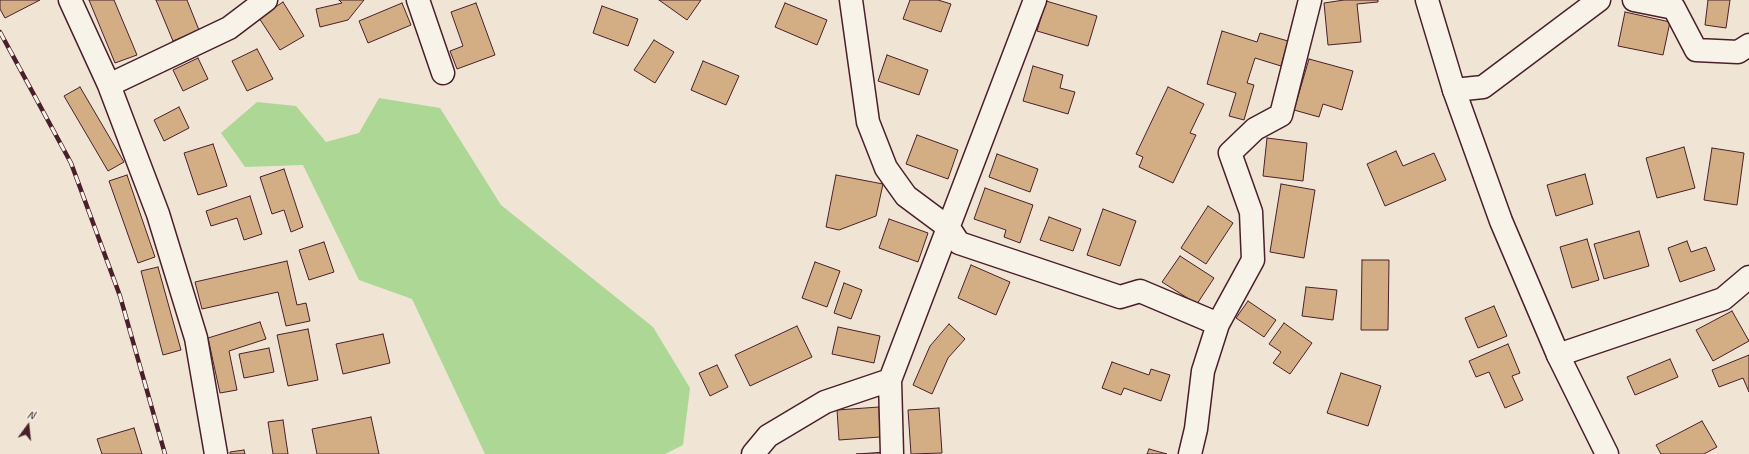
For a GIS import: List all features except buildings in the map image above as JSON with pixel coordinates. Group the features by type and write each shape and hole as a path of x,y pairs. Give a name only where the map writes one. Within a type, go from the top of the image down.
{"street":[{"path":"70,0 109,85 158,214 196,338 216,454"},
{"path":"109,85 229,28 266,0"},
{"path":"418,0 443,73"},
{"path":"851,0 868,122 886,168 906,196 949,228 959,243 1120,297 1140,291 1218,324"},
{"path":"892,454 890,380 1035,0"},
{"path":"1190,454 1196,430 1204,371 1218,324 1253,260 1251,212 1230,153 1255,130 1281,115 1310,0"},
{"path":"1427,0 1454,90 1501,221 1558,355 1607,454"},
{"path":"1454,90 1483,87 1600,0"},
{"path":"1634,0 1674,8 1696,50 1738,52 1749,45"},
{"path":"1558,355 1723,299 1749,277"},
{"path":"753,454 768,436 826,402 890,380"}],"green space":[{"path":"379,98 440,108 501,205 653,327 690,388 683,445 665,454 485,454 412,299 359,280 303,165 245,167 221,133 257,102 296,106 326,142 359,133"}],"railway":[{"path":"0,32 71,163 120,296 165,454"}]}
